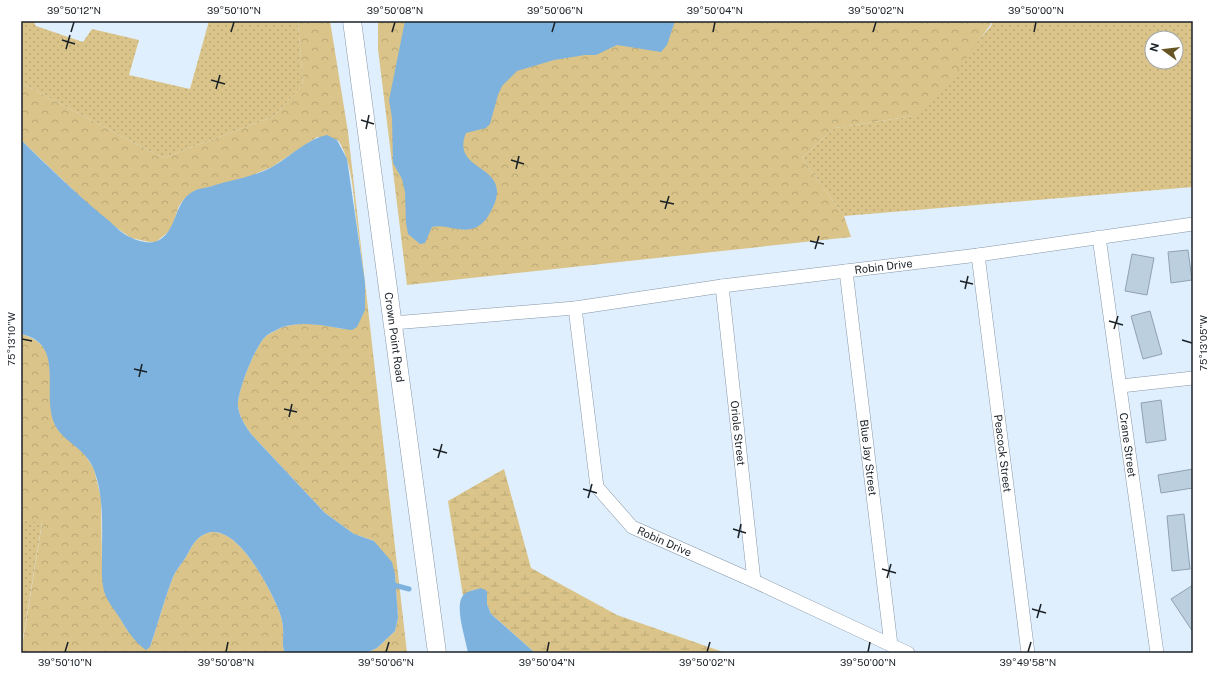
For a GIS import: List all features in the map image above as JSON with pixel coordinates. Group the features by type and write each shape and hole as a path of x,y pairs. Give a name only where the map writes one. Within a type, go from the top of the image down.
{"main road":[{"name":"Crown Point Road","path":"352,21 436,653"}],"street":[{"name":"Robin Drive","path":"392,323 575,308 722,286 978,255 1193,224"},
{"name":"Crane Street","path":"1099,237 1121,386 1157,653"},
{"name":"Peacock Street","path":"978,255 1028,653"},
{"name":"Blue Jay Street","path":"846,271 891,645"},
{"name":"Oriole Street","path":"722,286 754,581"},
{"name":"Robin Drive","path":"575,308 597,487 632,527 754,581 908,653"},
{"path":"1121,386 1193,378"}],"green space":[{"path":"21,21 33,21 36,26 83,42 92,29 139,40 129,75 190,89 209,21 298,21 303,85 273,117 163,158 21,83"},
{"path":"298,21 330,21 348,132 407,653 366,653 377,648 395,631 398,618 395,574 374,541 354,534 325,513 251,434 241,417 238,406 240,391 252,359 266,336 283,327 298,324 320,325 343,329 365,310 363,275 353,187 349,167 343,149 338,140 317,137 272,167 248,177 194,191 184,199 179,206 172,227 167,233 156,242 149,242 131,238 114,226 88,204 21,140 21,83 163,158 273,117 303,85"},
{"path":"378,21 993,21 949,82 913,116 835,128 802,158 844,216 851,237 407,285 378,49"},
{"path":"993,21 1193,21 1193,187 844,216 802,158 835,128 913,116 991,26"},
{"path":"21,334 31,337 38,342 47,353 49,358 55,425 60,432 84,453 94,469 101,498 104,590 127,630 150,647 173,577 199,538 205,534 216,532 228,536 239,545 258,570 266,584 281,617 283,626 283,647 285,653 21,653 42,523 21,520"},
{"path":"504,469 531,568 617,615 726,653 535,653 491,614 487,604 487,591 480,589 474,590 463,596 448,501"},
{"path":"21,520 42,522 21,651"}],"water":[{"path":"405,21 675,21 667,45 661,52 617,45 596,55 585,55 554,60 517,71 502,86 490,124 486,128 466,133 463,146 466,156 490,176 496,184 497,196 486,220 475,228 466,230 442,226 432,227 425,243 420,244 408,234 406,223 405,192 402,179 393,163 392,118 389,100"},
{"path":"327,135 337,140 347,159 365,283 365,310 357,327 352,330 300,324 283,327 266,336 252,359 240,391 238,406 241,417 251,434 325,513 354,534 374,541 392,562 395,574 398,618 395,631 377,648 366,653 285,653 283,647 283,626 281,617 266,584 249,557 239,545 228,536 216,532 205,534 199,538 173,577 150,647 146,650 138,644 129,633 105,595 102,582 101,501 94,470 86,456 64,437 55,425 51,413 50,372 48,359 44,348 35,340 21,334 21,140 74,191 122,233 139,241 154,242 161,239 171,228 179,207 188,195 194,191 250,176 265,170 279,163 312,140"},
{"path":"481,588 487,591 487,604 491,614 535,653 468,653 460,617 460,602 465,593"}],"building":[{"path":"1188,250 1192,280 1171,283 1168,252"},
{"path":"1132,254 1154,258 1147,295 1125,291"},
{"path":"1150,311 1162,354 1143,359 1131,316"},
{"path":"1161,400 1166,440 1146,443 1141,403"},
{"path":"1193,469 1193,488 1161,493 1158,475"},
{"path":"1184,514 1190,569 1172,571 1167,516"},
{"path":"1193,585 1193,632 1171,599"}],"waterway":[{"path":"390,584 409,589"}]}
